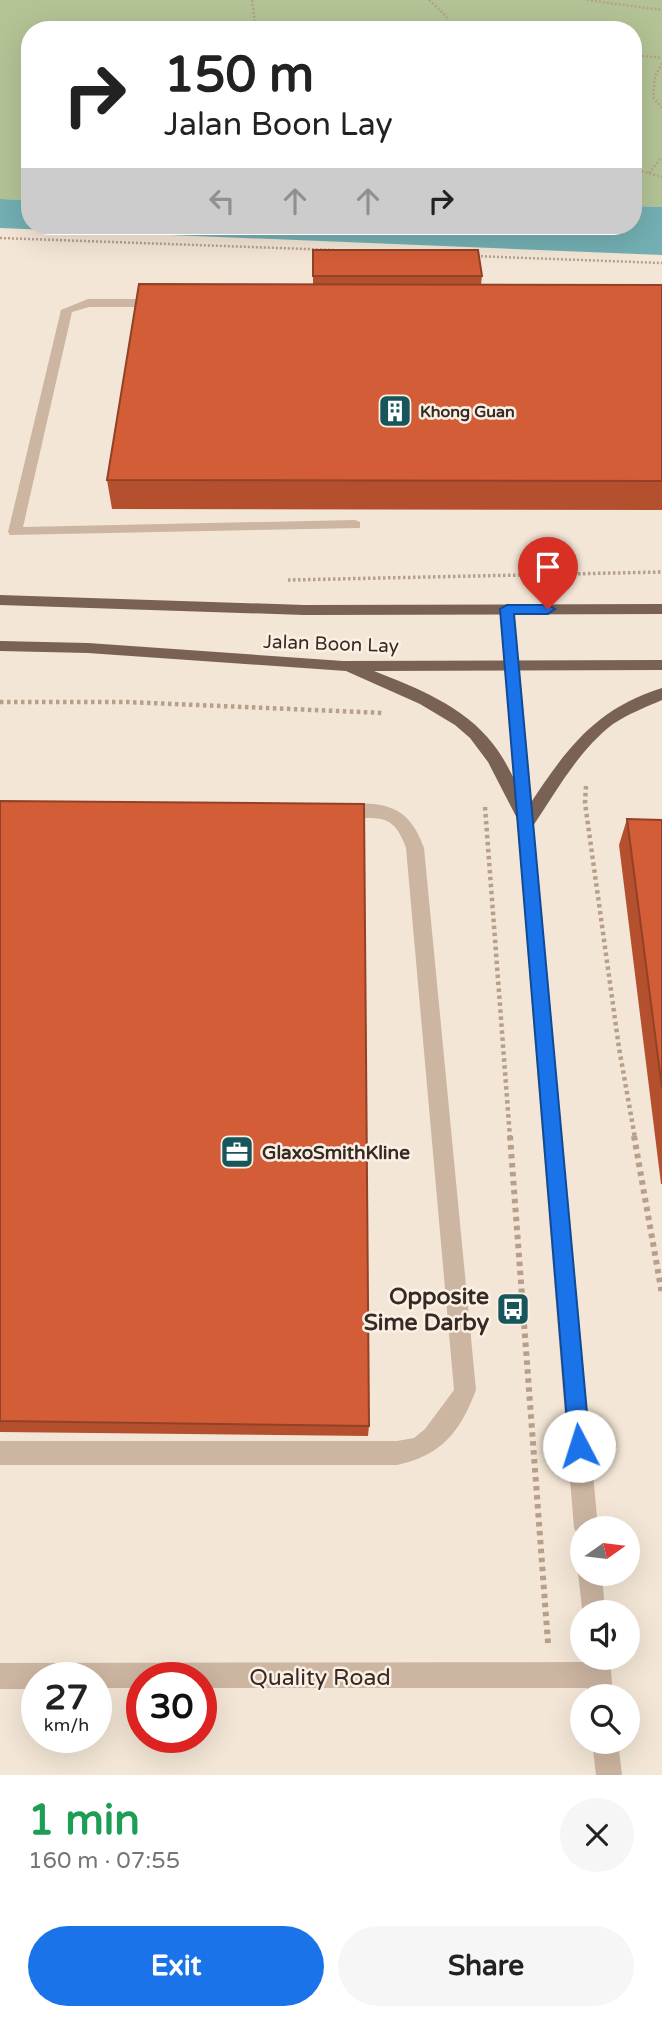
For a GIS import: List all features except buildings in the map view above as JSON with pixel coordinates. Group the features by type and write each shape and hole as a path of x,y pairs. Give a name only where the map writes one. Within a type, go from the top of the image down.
{"main road":[{"name":"Jalan Boon Lay","path":"0,600 304,610 662,609"},
{"name":"Jalan Boon Lay","path":"0,646 88,648 343,666 662,665"},
{"path":"343,666 402,689 446,711 487,748 527,821 575,752 595,731 610,719 662,694"}],"street":[{"path":"170,303 88,303 67,310 15,532 355,525"},
{"path":"507,609 585,1516"},
{"path":"0,1453 397,1452 417,1449 427,1443 462,1401 465,1390 415,848 405,823 393,814 381,810 327,810"},
{"name":"Quality Road","path":"0,1676 598,1676"},
{"path":"607,1754 609,1775"}],"path":[{"path":"252,0 255,21"},
{"path":"429,0 441,9 449,21"},
{"path":"587,0 662,10"},
{"path":"642,56 662,58"},
{"path":"662,63 655,76 653,97 662,108"},
{"path":"649,173 662,157"},
{"path":"642,171 662,177"},
{"path":"0,238 343,251"},
{"path":"467,255 662,262"},
{"path":"545,576 662,572"},
{"path":"587,776 584,803 619,1048 662,1294"}],"green space":[{"path":"0,0 662,0 662,207 642,206 642,21 21,21 21,200 0,199"}],"water":[{"path":"0,199 21,200 21,229 0,228"},
{"path":"642,206 662,207 662,255 172,235 642,235"}],"place":[{"name":"Khong Guan","path":"395,411"},
{"name":"GlaxoSmithKline","path":"237,1152"},
{"name":"Opposite Sime Darby","path":"513,1309"}],"route":[{"path":"548,609 507,609 579,1446"}]}
